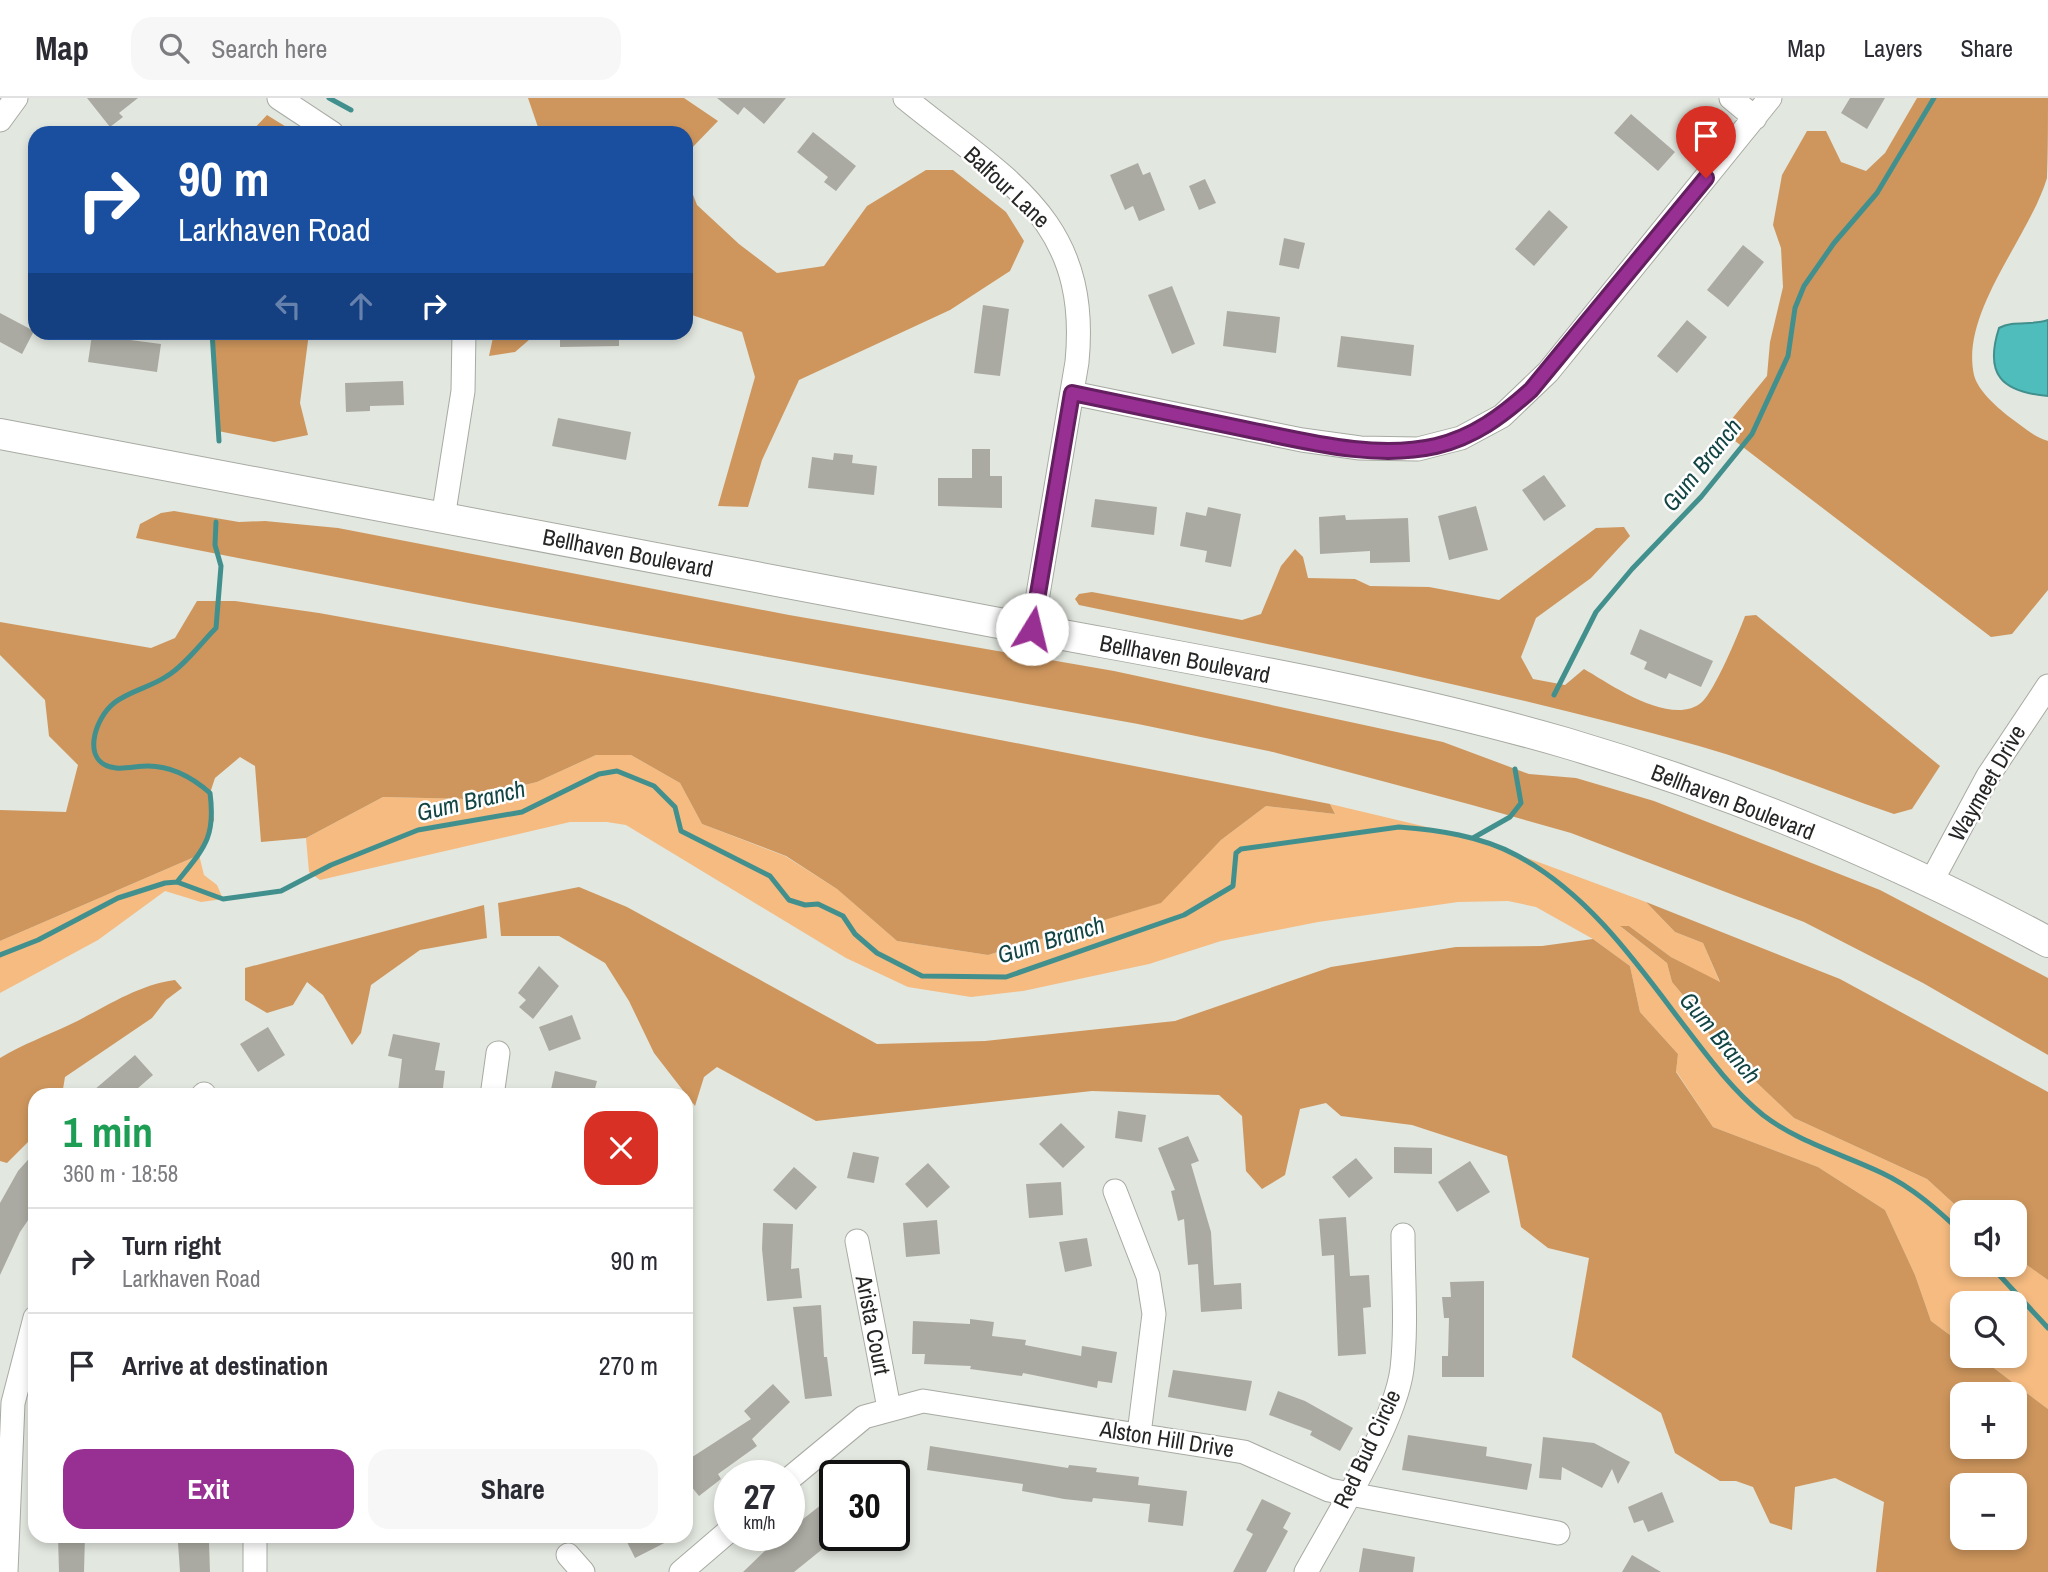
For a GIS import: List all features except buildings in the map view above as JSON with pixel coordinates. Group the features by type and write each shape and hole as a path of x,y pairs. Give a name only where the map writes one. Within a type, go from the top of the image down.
{"main road":[{"name":"Bellhaven Boulevard","path":"0,434 1032,629 1450,712 1564,743 1722,795 1930,884 2048,942"}],"street":[{"path":"0,120 16,98"},
{"path":"279,98 321,126"},
{"name":"Balfour Lane","path":"905,98 1024,197 1059,239 1077,287 1080,312 1072,393 1032,629"},
{"path":"1731,98 1755,118"},
{"path":"1072,393 1302,440 1360,449 1418,449 1461,438 1502,416 1548,372 1770,98"},
{"path":"443,518 463,391 464,340"},
{"name":"Waymeet Drive","path":"1930,884 1988,776 2048,686"},
{"path":"493,1088 498,1052"},
{"path":"1115,1191 1139,1247 1153,1296 1153,1332 1139,1434"},
{"name":"Red Bud Circle","path":"1306,1572 1348,1495 1396,1394 1402,1369 1403,1235"},
{"name":"Arista Court","path":"858,1241 889,1408"},
{"path":"6,1572 13,1403 28,1345"},
{"name":"Alston Hill Drive","path":"805,1466 864,1417 889,1408 923,1401 1244,1452 1329,1490 1348,1495 1558,1533"},
{"path":"255,1543 256,1572"},
{"path":"681,1572 714,1544"}],"shaded area":[{"path":"528,98 684,98 718,121 693,147 693,126 538,126"},
{"path":"1917,98 2048,98 2047,178 2038,201 1986,301 1972,351 1974,375 1983,392 2008,416 2048,441 2048,590 2012,634 1991,637 1722,431 1767,376 1770,342 1783,287 1781,248 1773,225 1782,175 1807,131 1826,131 1841,162 1866,171 1885,153"},
{"path":"267,115 285,126 257,126"},
{"path":"926,170 953,170 1006,212 1024,241 1010,271 950,310 799,380 762,460 748,507 718,506 755,377 742,332 693,315 693,195 697,205 739,244 777,273 824,266 867,206"},
{"path":"213,340 308,340 300,403 308,435 274,442 218,431"},
{"path":"492,340 529,340 515,352 489,356"},
{"path":"174,511 239,522 265,521 338,528 789,615 1114,671 1443,742 1529,774 1576,778 1654,801 1880,890 2048,978 2048,1055 1923,983 1804,922 1571,833 1273,752 1138,724 469,603 136,538 140,524 161,513"},
{"path":"1624,527 1630,536 1591,578 1536,618 1521,657 1533,679 1565,685 1584,669 1641,701 1675,710 1689,709 1707,696 1745,616 1756,615 1940,766 1912,809 1894,814 1724,753 1622,725 1390,670 1079,605 1075,599 1079,594 1092,592 1242,620 1261,614 1281,566 1295,549 1303,557 1308,578 1355,579 1370,586 1429,587 1499,600 1596,528"},
{"path":"197,601 235,601 319,613 706,683 1330,804 1335,814 1266,806 1221,840 1161,903 988,955 897,941 837,889 786,856 702,824 680,783 631,755 596,755 537,782 467,799 383,797 306,838 261,842 255,766 240,757 215,778 210,793 214,820 199,855 0,941 0,810 66,812 78,765 49,736 45,700 0,655 0,622 151,648 175,638"},
{"path":"596,755 631,755 680,783 702,824 785,856 837,889 897,941 988,955 1160,903 1221,840 1266,806 1335,814 1330,804 1473,838 1646,902 1675,932 1703,943 1720,983 1671,957 1629,926 1621,927 1667,963 1672,982 1692,1006 1714,1042 1794,1118 1927,1179 1950,1200 1950,1277 2027,1277 2027,1265 2048,1280 2048,1409 2027,1393 2027,1382 2012,1382 1994,1368 2027,1368 2027,1291 1950,1291 1950,1335 1931,1321 1915,1275 1885,1210 1818,1167 1713,1127 1676,1071 1678,1054 1640,1012 1630,966 1593,939 1536,907 1508,901 1458,902 1318,922 1221,941 1149,964 1023,991 971,997 908,987 846,958 626,825 570,822 320,880 309,872 306,838 383,797 467,799 537,782"},
{"path":"199,855 204,875 217,885 223,899 201,902 165,891 98,940 0,993 0,941"},
{"path":"579,887 627,907 877,1044 985,1041 1175,1021 1331,967 1456,947 1542,946 1593,939 1630,966 1640,1012 1678,1054 1676,1072 1713,1127 1818,1167 1885,1210 1915,1275 1931,1321 1950,1335 1950,1368 1994,1368 2012,1382 1950,1382 1950,1459 2027,1459 2027,1393 2048,1409 2048,1572 1876,1572 1884,1502 1835,1478 1795,1487 1792,1530 1770,1523 1753,1487 1736,1481 1720,1481 1675,1453 1661,1413 1572,1357 1589,1258 1548,1248 1521,1227 1507,1156 1412,1125 1341,1116 1326,1103 1300,1109 1285,1175 1262,1189 1246,1171 1242,1116 1219,1095 1092,1091 816,1121 717,1067 704,1077 695,1106 693,1088 681,1088 654,1053 629,1001 605,963 559,936 501,936 498,903"},
{"path":"1646,902 1840,979 2048,1092 2048,1280 2027,1265 2027,1200 1950,1200 1927,1179 1794,1118 1714,1042 1692,1006 1672,982 1667,963 1620,926 1629,926 1671,957 1720,982 1703,943 1675,932"},
{"path":"484,905 487,938 420,950 371,985 361,1033 352,1045 323,995 307,982 293,1005 267,1013 245,1000 245,968"},
{"path":"175,980 182,988 166,1000 152,1018 65,1077 63,1088 28,1088 28,1142 7,1163 0,1161 0,1058 133,992"}],"water":[{"path":"2048,320 2048,396 2032,394 2008,385 1996,369 1994,358 1999,328"}],"waterway":[{"path":"329,98 351,110"},
{"name":"Gum Branch","path":"1554,695 1596,612 1632,569 1701,497 1752,434 1788,356 1795,308 1804,286 1834,243 1877,193 1934,98"},
{"path":"213,340 219,441"},
{"path":"177,882 206,842 211,821 210,793 197,782 165,768 116,768 105,765 94,750 94,740 101,719 114,703 174,671 216,628 221,566 215,545 216,522"},
{"name":"Gum Branch","path":"1473,838 1510,817 1521,803 1515,769"},
{"name":"Gum Branch","path":"0,955 38,940 118,898 165,883 177,882 223,899 281,891 331,865 418,830 522,812 599,774 617,771 654,786 675,807 681,831 770,876 789,900 805,905 818,904 843,916 855,934 877,953 922,976 1006,977 1184,915 1233,886 1236,853 1241,849 1399,827 1429,830 1459,835 1503,848 1564,887 1626,950 1718,1070 1763,1115 1805,1140 1904,1185 1950,1222"},
{"name":"Gum Branch","path":"2001,1277 2048,1328"}],"route":[{"path":"1032,629 1072,393 1302,440 1360,449 1418,449 1461,438 1502,416 1548,372 1706,178"}]}
